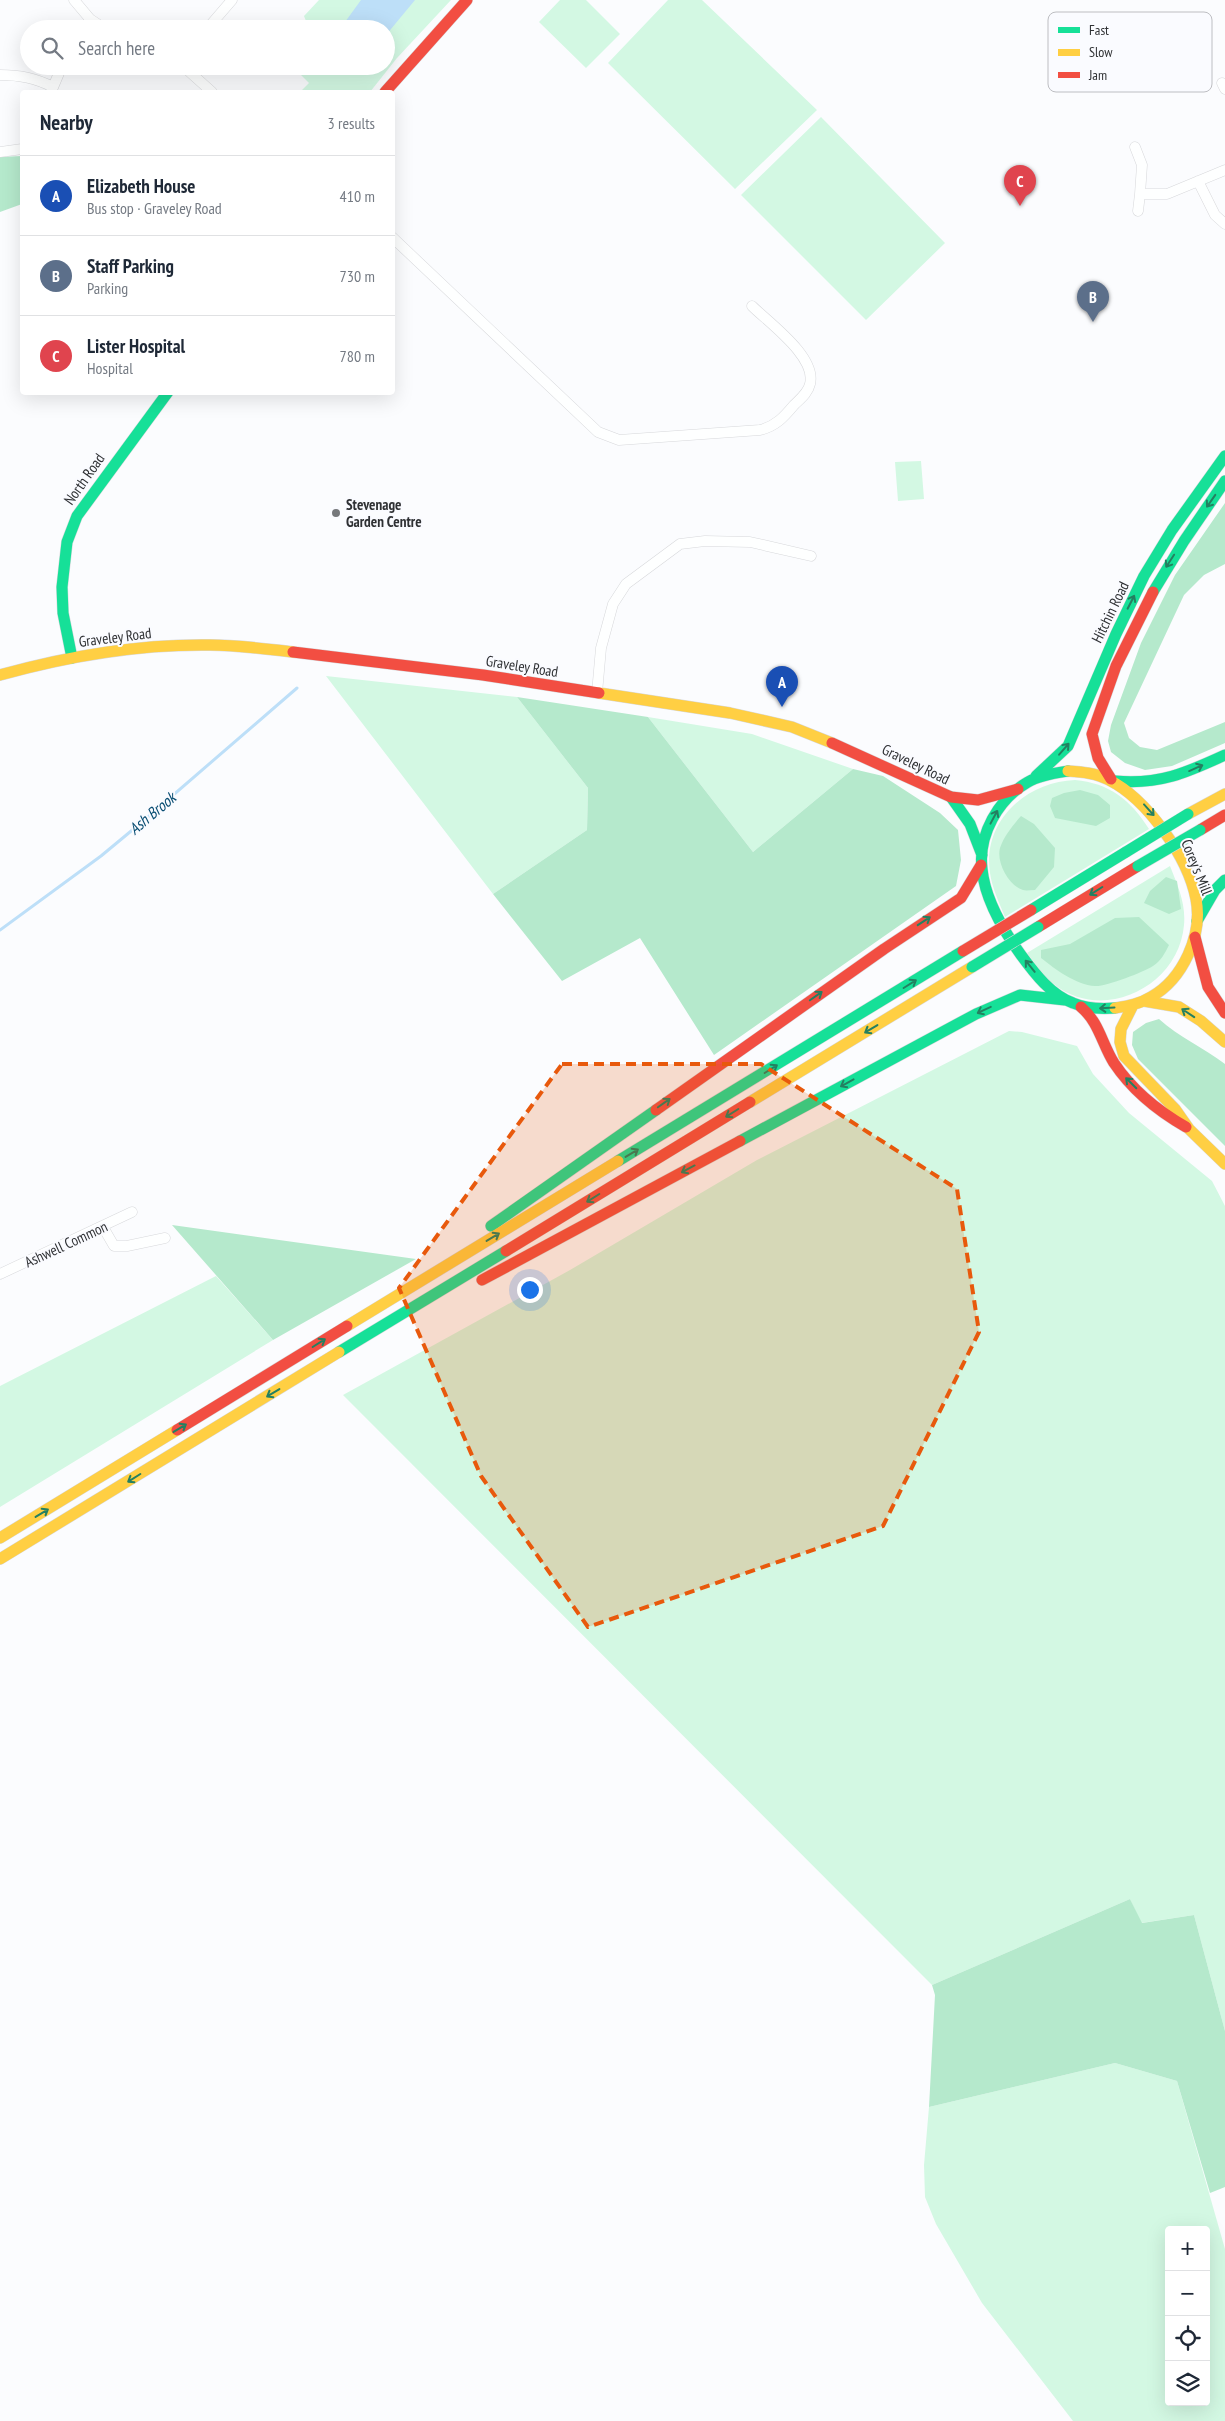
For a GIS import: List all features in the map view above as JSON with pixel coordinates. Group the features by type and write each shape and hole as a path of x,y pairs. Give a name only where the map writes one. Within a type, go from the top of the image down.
{"main road":[{"path":"387,90 467,0"},
{"name":"North Road","path":"72,658 62,604 63,564 67,542 76,516 166,395"},
{"name":"Hitchin Road","path":"1024,785 1068,746 1076,733 1108,648 1145,575 1185,512 1225,456"},
{"name":"Hitchin Road","path":"1113,780 1097,761 1092,734 1119,656 1157,582 1225,481"},
{"name":"Graveley Road","path":"0,675 20,668 72,658 171,647 210,645 355,658 597,692 730,713 792,727 851,750 951,798 978,800 1024,785"},
{"path":"1113,780 1152,783 1172,779 1225,755"},
{"name":"Corey's Mill","path":"1068,771 1082,771 1113,780 1146,808 1170,838 1192,885 1197,902 1197,921 1195,937 1187,957 1171,982 1163,990 1138,1003 1111,1008 1081,1006 1065,1000 1032,970 1013,945 989,898 982,860 986,835 993,817 1002,803 1024,785 1051,774 1068,771"},
{"path":"0,1538 1188,814 1225,794"},
{"name":"Graveley Road","path":"951,798 969,822 976,836 982,860"},
{"path":"0,1559 1138,866 1225,815"},
{"path":"422,1280 538,1191 884,949 961,898 982,860"},
{"path":"1197,921 1215,890 1225,880"},
{"path":"1195,937 1201,968 1208,987 1225,1013"},
{"path":"390,1323 451,1296 568,1235 936,1035 1020,995 1065,1000"},
{"path":"1188,1129 1175,1108 1130,1064 1120,1047 1122,1025 1138,1003 1179,1007 1201,1021 1225,1042"},
{"path":"1081,1006 1095,1020 1105,1046 1123,1075 1166,1116 1188,1129 1225,1164"}],"street":[{"path":"74,0 90,19"},
{"path":"215,20 232,0"},
{"path":"0,75 20,75 38,79 52,90 58,75"},
{"path":"193,75 210,90"},
{"path":"1135,148 1142,165 1138,211"},
{"path":"0,152 20,149"},
{"path":"1140,194 1161,196 1225,170"},
{"path":"1198,181 1214,215 1225,224"},
{"path":"395,240 598,432 619,440 760,430 769,428 781,419 806,393 811,379 810,370 801,354 752,306"},
{"path":"597,692 601,648 613,604 626,584 680,544 705,540 750,542 811,556"},
{"name":"Ashwell Common","path":"0,1274 132,1212"},
{"path":"103,1227 114,1246 127,1246 165,1238"}],"highlighted area":[{"path":"562,1064 761,1064 957,1189 979,1332 883,1526 588,1627 481,1476 399,1288"}],"green space":[{"path":"319,0 451,0 395,61 395,20 306,20 304,16"},
{"path":"560,0 586,0 620,34 586,68 539,22"},
{"path":"668,0 702,0 817,110 735,189 608,63"},
{"path":"301,75 384,75 372,90 302,90 309,83"},
{"path":"821,117 945,243 866,320 741,195"},
{"path":"20,156 20,205 0,212 0,157"},
{"path":"921,461 924,499 898,501 895,462"},
{"path":"1225,503 1225,564 1204,575 1184,595 1124,723 1129,738 1140,747 1157,750 1225,722 1225,743 1172,766 1145,770 1125,763 1111,752 1108,741 1111,725 1141,643 1175,575"},
{"path":"326,676 517,697 588,788 587,830 493,894"},
{"path":"517,697 648,717 753,852 853,769 883,776 940,813 958,830 961,860 956,886 714,1055 640,938 562,981 493,894 587,830 588,788"},
{"path":"648,717 752,734 853,769 753,852"},
{"path":"1075,780 1109,789 1135,810 1149,829 1005,917 991,879 989,854 993,837 1000,821 1024,797 1040,788 1057,782"},
{"path":"1080,790 1098,795 1110,805 1110,818 1096,826 1055,818 1050,806 1052,798 1064,793"},
{"path":"1021,816 1034,824 1055,848 1054,867 1035,890 1023,890 1013,884 1005,873 1000,860 1000,848 1009,831"},
{"path":"1170,866 1181,895 1184,910 1184,925 1179,947 1169,965 1154,981 1136,992 1116,999 1095,1000 1074,996 1051,982 1027,953"},
{"path":"1166,877 1177,881 1181,909 1169,914 1144,903 1150,891"},
{"path":"1139,917 1169,945 1158,962 1142,972 1115,982 1095,986 1073,980 1041,958 1041,950 1070,944 1115,918"},
{"path":"1159,1019 1225,1064 1225,1146 1138,1059 1132,1045 1133,1032 1146,1023"},
{"path":"1009,1031 1022,1032 1077,1046 1093,1074 1129,1113 1212,1181 1225,1206 1225,2031 1194,1915 1141,1923 1130,1899 932,1985 343,1395 570,1270 757,1160"},
{"path":"172,1225 416,1259 273,1340"},
{"path":"216,1276 273,1340 0,1507 0,1386"},
{"path":"1130,1899 1142,1923 1194,1915 1225,2031 1225,2187 1210,2193 1177,2081 1115,2063 929,2107 935,1995 932,1985"},
{"path":"1115,2063 1177,2081 1225,2249 1225,2421 1073,2421 982,2303 936,2224 925,2197 924,2165 929,2107"}],"water":[{"path":"361,0 415,0 395,24 395,20 347,20"}],"waterway":[{"name":"Ash Brook","path":"0,930 101,856 297,688"}],"traffic: fast":[{"path":"72,658 63,613 62,587 67,542 77,516 166,395"},
{"path":"1036,776 1068,746 1116,634 1144,576 1172,530 1225,456"},
{"path":"1153,592 1184,541 1225,481"},
{"path":"1115,781 1145,781 1172,776 1225,755"},
{"path":"1068,771 1043,776 1028,782 1017,789 999,808 992,819 983,843 982,869 984,881 991,903 1002,925 1021,955 1044,983 1058,995 1078,1005 1094,1008 1115,1008"},
{"path":"951,797 970,824 982,855"},
{"path":"1126,852 1188,814"},
{"path":"1138,866 1200,830"},
{"path":"1031,910 1126,852"},
{"path":"1197,921 1215,890 1225,880"},
{"path":"972,967 1038,927"},
{"path":"618,1161 963,951"},
{"path":"740,1141 976,1014 1020,995 1065,1000"},
{"path":"491,1226 656,1110"},
{"path":"339,1352 506,1251"}],"traffic: slow":[{"path":"0,675 52,662 130,649 183,645 220,645 293,652"},
{"path":"599,693 730,713 792,727 832,743"},
{"path":"1068,771 1089,773 1109,780 1138,801 1164,831 1175,848 1192,883 1196,899 1197,913 1193,941 1188,955 1173,979 1151,997 1138,1003 1115,1008"},
{"path":"1188,814 1225,794"},
{"path":"750,1102 972,967"},
{"path":"1144,1001 1179,1007 1201,1021 1225,1042"},
{"path":"1133,1005 1121,1029 1120,1042 1124,1056 1175,1109 1189,1129 1225,1164"},
{"path":"347,1326 618,1161"},
{"path":"0,1559 339,1352"},
{"path":"0,1538 177,1430"}],"traffic: jam":[{"path":"387,90 467,0"},
{"path":"1111,779 1098,758 1092,734 1116,666 1153,592"},
{"path":"293,652 483,675 599,693"},
{"path":"832,743 951,797 978,800 1018,789"},
{"path":"1200,830 1225,815"},
{"path":"656,1110 884,949 961,898 981,865"},
{"path":"1038,927 1138,866"},
{"path":"963,951 1031,910"},
{"path":"1195,937 1208,987 1225,1013"},
{"path":"1081,1007 1092,1019 1110,1056 1121,1073 1137,1091 1156,1107 1186,1127"},
{"path":"506,1251 750,1102"},
{"path":"482,1280 740,1141"},
{"path":"177,1430 347,1326"}],"place":[{"name":"Lister Hospital","path":"1020,206"},
{"name":"Staff Parking","path":"1093,322"},
{"name":"Stevenage Garden Centre","path":"336,513"},
{"name":"Elizabeth House","path":"782,707"}]}
